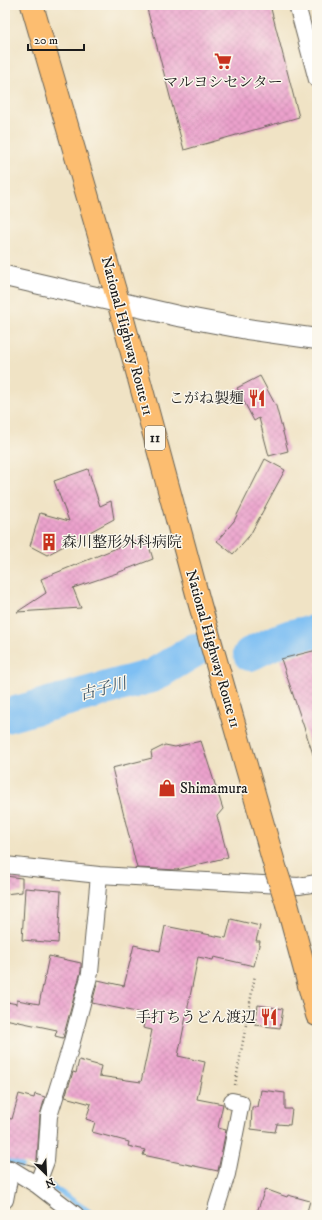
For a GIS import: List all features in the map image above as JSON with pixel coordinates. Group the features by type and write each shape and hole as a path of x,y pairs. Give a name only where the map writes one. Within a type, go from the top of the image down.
{"highway":[{"name":"National Highway Route 11","path":"32,5 118,301 202,612 276,870 286,904 309,960 317,1015"}],"street":[{"path":"297,5 317,80"},
{"path":"5,276 178,316 247,329 317,339"},
{"path":"5,865 99,875 299,886 317,883"},
{"path":"37,1185 46,1161 50,1116 70,1049 90,973 99,875"},
{"path":"214,1215 228,1174 241,1103 232,1101"},
{"path":"5,1200 8,1169 37,1185 76,1215"}],"path":[{"path":"232,1101 255,975"}],"building":[{"name":"マルヨシセンター","path":"146,5 270,5 299,117 184,150"},
{"path":"260,376 276,406 288,451 269,456 259,418 254,421 237,388"},
{"path":"265,459 285,470 250,535 233,554 217,541 234,521"},
{"path":"88,469 100,506 111,501 114,519 47,555 30,546 40,513 69,521 54,481"},
{"path":"146,536 153,559 73,588 81,608 17,612 46,593 41,579"},
{"path":"317,650 317,756 314,757 281,659"},
{"name":"Shimamura","path":"201,741 223,809 217,816 228,857 177,870 137,868 112,768 152,758 151,752 165,745 175,747"},
{"path":"5,876 22,878 22,892 5,894"},
{"path":"25,888 61,891 58,943 22,940"},
{"path":"231,919 260,926 256,941 260,941 254,966 214,957 213,960 198,957 178,1056 205,1062 197,1099 223,1104 218,1128 226,1130 218,1171 143,1155 145,1150 128,1146 129,1142 92,1132 95,1122 86,1119 91,1104 65,1097 73,1072 76,1073 79,1060 101,1066 99,1076 141,1082 152,1030 143,1028 146,1014 92,1003 98,980 124,986 134,945 160,951 165,926 226,938"},
{"path":"49,956 81,963 81,971 63,1038 55,1036 57,1030 5,1019 7,1002 17,1004 17,1000 39,1004"},
{"name":"手打ちうどん渡辺","path":"258,1005 283,1009 280,1028 255,1025"},
{"path":"261,1090 285,1093 285,1109 292,1109 290,1125 277,1124 275,1132 251,1129 252,1107 258,1107"},
{"path":"19,1094 34,1098 35,1094 45,1097 40,1115 37,1159 34,1166 5,1158 5,1118 12,1119"},
{"path":"265,1189 287,1197 288,1195 310,1201 306,1215 256,1215"}],"waterway":[{"name":"古子川","path":"250,654 275,642 290,637 317,632"},
{"name":"古子川","path":"5,716 152,676 195,650"},
{"path":"5,1160 15,1162 21,1166"},
{"path":"50,1185 94,1215"}],"place":[{"name":"マルヨシセンター","path":"223,61"},
{"name":"こがね製麺","path":"257,398"},
{"name":"森川整形外科病院","path":"49,542"},
{"name":"Shimamura","path":"167,788"},
{"name":"手打ちうどん渡辺","path":"269,1017"}]}
